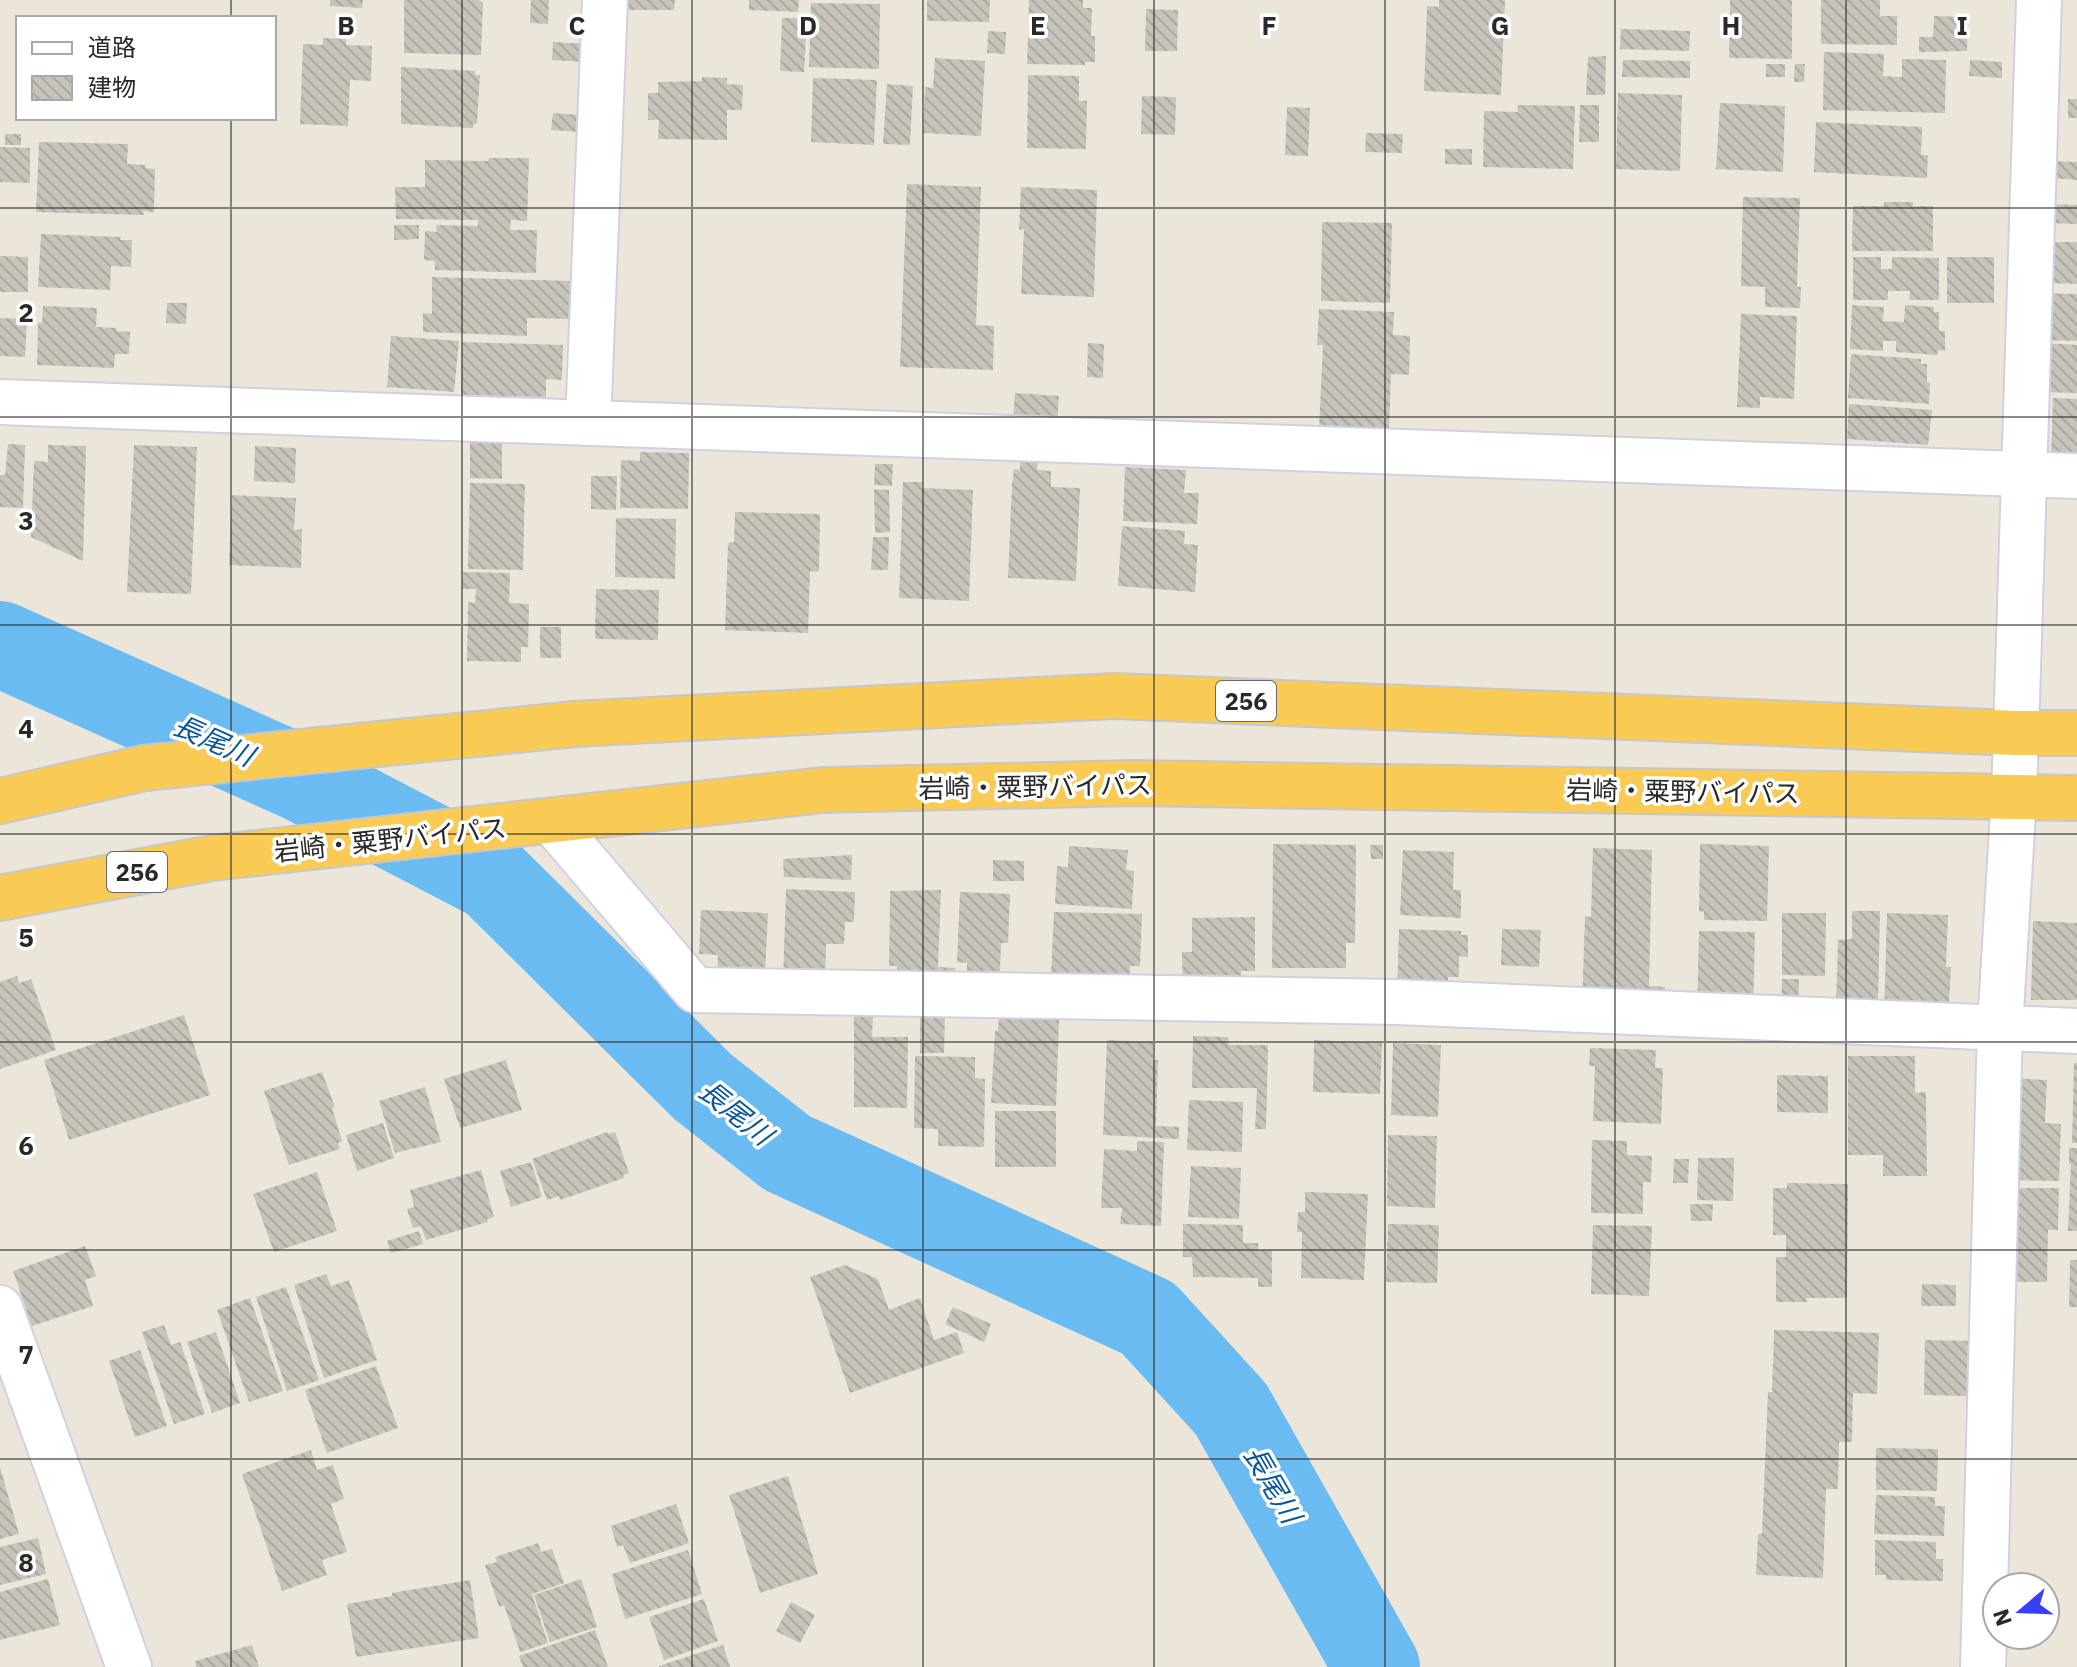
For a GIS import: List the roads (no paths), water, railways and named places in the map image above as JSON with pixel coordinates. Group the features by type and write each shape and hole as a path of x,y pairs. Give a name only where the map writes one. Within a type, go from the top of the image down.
{"highway":[{"name":"256","path":"0,801 144,768 574,724 1114,696 2077,733"},
{"name":"岩崎・粟野バイパス","path":"0,898 212,858 823,790 1133,783 2077,798"}],"street":[{"path":"588,423 605,0"},
{"path":"1983,1667 2000,1027 2014,796 2039,0"},
{"path":"0,402 2077,476"},
{"path":"552,822 695,990 1397,1002 2077,1031"},
{"path":"0,1308 10,1370 129,1667"}],"waterway":[{"name":"長尾川","path":"0,644 302,779 492,878 703,1087 787,1153 1148,1318 1231,1409 1377,1667"}]}
